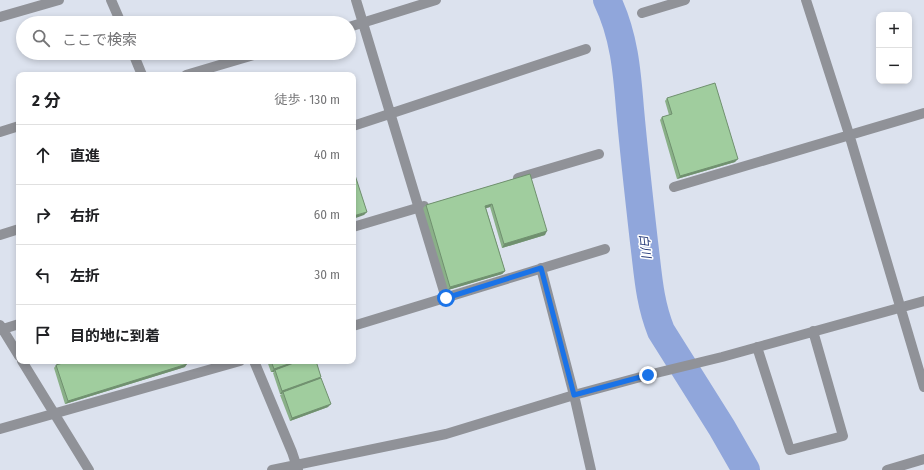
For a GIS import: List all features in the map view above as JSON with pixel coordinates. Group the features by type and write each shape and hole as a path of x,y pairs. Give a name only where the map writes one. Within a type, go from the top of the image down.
{"street":[{"path":"0,17 59,0"},
{"path":"111,0 118,16"},
{"path":"356,0 446,298"},
{"path":"356,24 436,0"},
{"path":"642,13 685,0"},
{"path":"806,0 849,134 924,387"},
{"path":"356,125 586,49"},
{"path":"136,60 141,72"},
{"path":"196,72 236,60"},
{"path":"674,187 924,113"},
{"path":"0,132 16,127"},
{"path":"509,180 599,154"},
{"path":"356,226 434,203"},
{"path":"0,235 16,230"},
{"path":"356,325 605,249"},
{"path":"541,268 574,395 591,470"},
{"path":"272,470 297,468 446,434 574,395 924,301"},
{"path":"16,325 1,328 16,351"},
{"path":"757,347 790,450 843,436 814,331"},
{"path":"24,364 89,470"},
{"path":"0,429 230,364"},
{"path":"255,364 292,452 297,468"},
{"path":"887,470 924,459"}],"building":[{"path":"715,83 738,159 680,176 662,117 672,114 667,98"},
{"path":"530,174 547,231 504,244 492,204 485,206 505,271 450,287 426,205"},
{"path":"356,178 367,212 356,215"},
{"path":"59,364 187,364 68,401 56,365"},
{"path":"272,364 288,364 274,369"},
{"path":"291,364 317,364 321,377 282,391 275,370"},
{"path":"321,378 331,404 292,418 283,392"}],"waterway":[{"name":"白川","path":"607,0 613,13 624,53 648,276 651,298 657,320 661,331 722,428 746,470"}],"route":[{"path":"446,298 541,268 574,395 648,375"}]}
